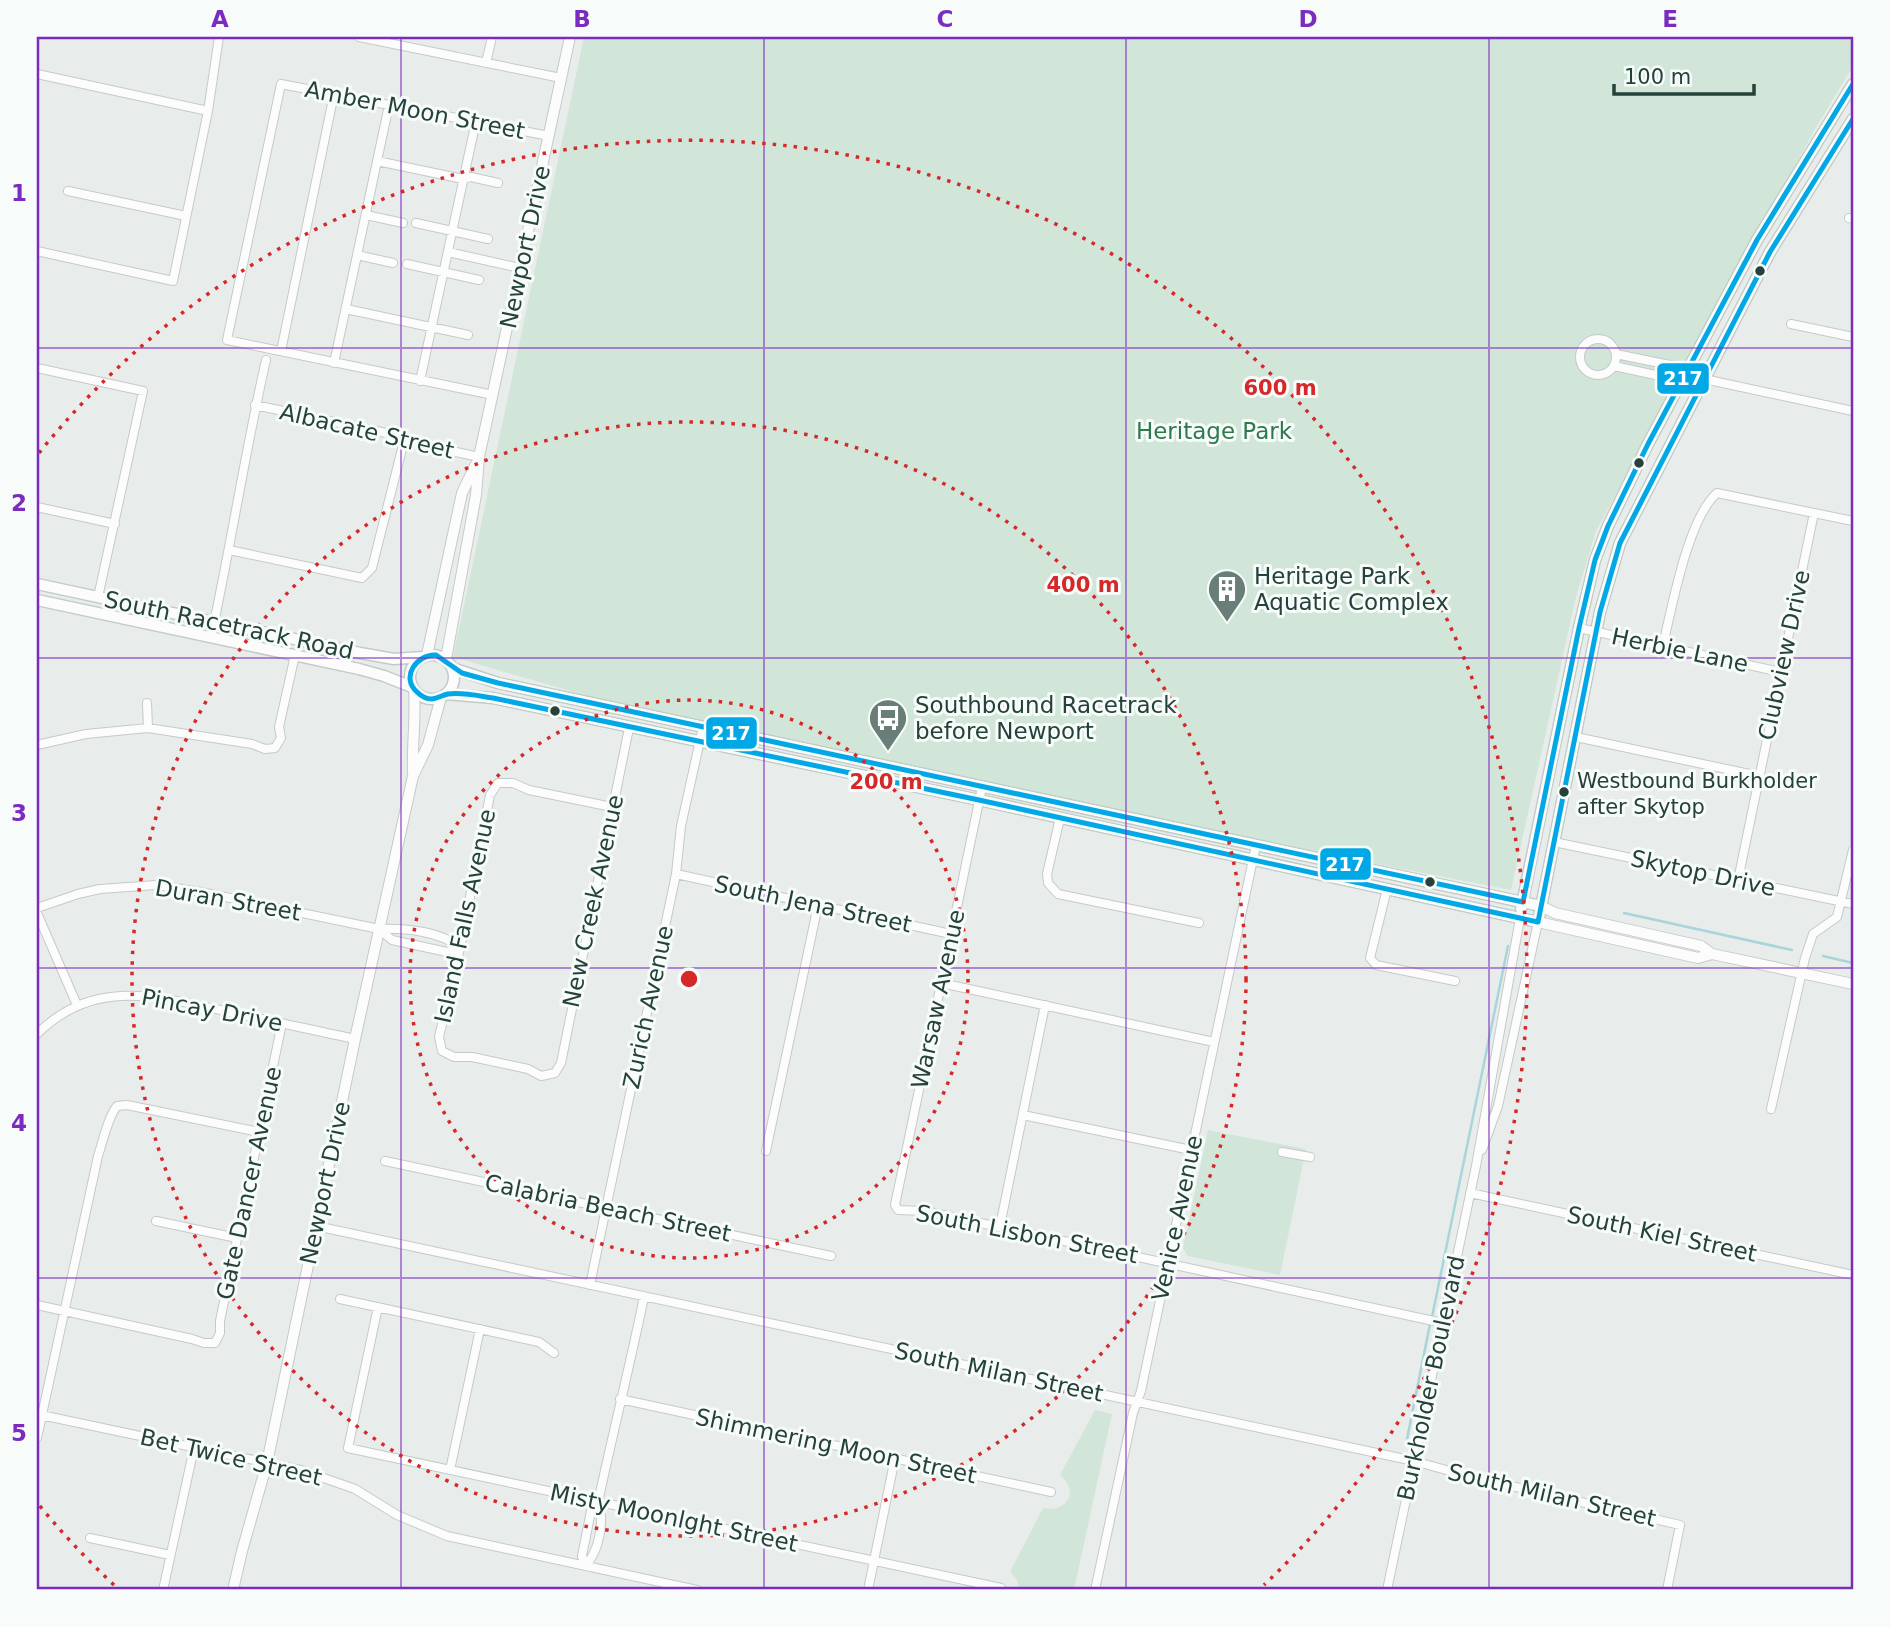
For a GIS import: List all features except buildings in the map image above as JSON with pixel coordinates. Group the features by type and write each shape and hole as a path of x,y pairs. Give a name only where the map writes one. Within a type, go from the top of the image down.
{"main road":[{"name":"Burkholder Boulevard","path":"1520,918 1579,628 1595,560 1608,526 1648,444 1775,208 1853,84"},
{"name":"Burkholder Boulevard","path":"1538,922 1605,590 1620,543 1770,252 1853,118"},
{"name":"South Racetrack Road","path":"37,584 380,657 424,656"},
{"name":"South Racetrack Road","path":"37,600 384,676 413,689"},
{"path":"1538,922 979,800 493,698 443,696 427,699 413,689 410,672 415,662 424,656 436,655 498,683 1541,906"},
{"path":"443,696 454,681 449,663"}],"street":[{"path":"37,251 173,281 208,111 219,37"},
{"path":"359,37 382,39 561,78"},
{"path":"486,63 492,37"},
{"name":"Newport Drive","path":"449,663 476,495 479,457 570,37"},
{"path":"37,74 208,111"},
{"name":"Amber Moon Street","path":"281,351 227,340 281,84 549,136"},
{"path":"334,94 281,351 493,395"},
{"path":"334,363 389,106"},
{"path":"420,381 476,121"},
{"path":"377,161 463,179 471,177 498,183"},
{"path":"68,191 186,216"},
{"path":"366,215 403,223"},
{"path":"416,223 488,239"},
{"path":"448,252 520,268"},
{"path":"357,255 393,263"},
{"path":"407,264 479,280"},
{"path":"346,309 468,335"},
{"path":"1791,324 1853,337"},
{"path":"1601,339 1611,344 1616,354 1614,366 1606,373 1591,373 1583,367 1581,352 1587,343 1601,339"},
{"path":"1616,354 1689,369 1704,379"},
{"path":"211,637 266,360"},
{"path":"1614,366 1683,381 1704,379 1853,411"},
{"path":"37,368 143,391 98,597"},
{"name":"Albacate Street","path":"255,405 405,437 479,457"},
{"path":"229,550 362,578 372,568 405,437"},
{"name":"Newport Drive","path":"424,656 462,492 479,457"},
{"path":"1663,645 1680,571 1710,499 1717,493 1853,521"},
{"path":"37,507 115,524"},
{"name":"Clubview Drive","path":"1738,880 1814,513"},
{"name":"Herbie Lane","path":"1579,628 1781,672"},
{"path":"37,745 86,734 148,728 252,744 265,749 275,748 281,738 279,727 295,655"},
{"name":"Newport Drive","path":"413,689 416,719 412,741 413,776"},
{"name":"Newport Drive","path":"233,1590 267,1463 413,776 428,745 443,696"},
{"path":"147,703 148,728"},
{"name":"Zurich Avenue","path":"590,1285 676,874 681,826 703,727"},
{"name":"New Creek Avenue","path":"442,1051 454,1057 472,1057 528,1069 541,1076 555,1073 561,1063 629,728"},
{"path":"1576,737 1759,776"},
{"name":"Island Falls Avenue","path":"442,1051 439,1037 460,948 490,794 498,783 513,783 529,790 612,807"},
{"name":"Warsaw Avenue","path":"898,1210 895,1205 982,787"},
{"path":"1060,818 1047,874 1048,883 1058,894 1199,923"},
{"name":"Skytop Drive","path":"1554,842 1853,904"},
{"name":"Venice Avenue","path":"1095,1590 1256,845"},
{"path":"1771,1109 1801,973 1813,934 1837,917 1853,850"},
{"name":"South Jena Street","path":"676,874 951,934"},
{"name":"Duran Street","path":"37,911 78,894 100,889 156,885 379,929"},
{"path":"1387,889 1370,958 1376,965 1455,981"},
{"path":"766,1151 818,905"},
{"path":"1541,906 1555,913 1701,946 1713,954 1853,984"},
{"path":"37,911 78,1005"},
{"name":"Burkholder Boulevard","path":"1387,1590 1476,1166 1520,918"},
{"path":"1538,922 1698,958 1713,954"},
{"name":"Burkholder Boulevard","path":"1476,1166 1498,1106 1538,922"},
{"path":"379,929 395,928 450,939 460,948"},
{"path":"379,929 392,940 447,952 460,948"},
{"path":"941,984 1214,1042"},
{"name":"Pincay Drive","path":"37,1034 61,1014 78,1005 108,996 136,994 355,1039"},
{"path":"1000,1226 1045,1005"},
{"name":"Gate Dancer Avenue","path":"64,1311 204,1343 215,1343 220,1333 220,1321 282,1023"},
{"path":"37,1438 98,1156 110,1114 117,1106 127,1105 260,1132"},
{"path":"1023,1115 1191,1150"},
{"path":"1282,1152 1310,1157"},
{"name":"Calabria Beach Street","path":"386,1161 831,1256"},
{"name":"South Kiel Street","path":"1470,1193 1853,1275"},
{"name":"South Lisbon Street","path":"898,1210 925,1211 1000,1226 1443,1323"},
{"path":"156,1221 237,1238"},
{"name":"South Milan Street","path":"316,1226 1414,1461 1681,1525 1667,1590"},
{"path":"585,1566 582,1556 591,1511 598,1502 620,1399 628,1378 644,1297"},
{"path":"340,1299 539,1342 554,1353"},
{"path":"37,1305 64,1311"},
{"name":"Misty Moonlght Street","path":"378,1307 348,1448 1001,1588"},
{"path":"450,1470 480,1329"},
{"name":"Shimmering Moon Street","path":"620,1399 1051,1492"},
{"name":"Bet Twice Street","path":"41,1415 301,1470 340,1482 412,1523 447,1536 696,1590"},
{"path":"163,1590 194,1448"},
{"path":"868,1590 895,1458"},
{"path":"90,1538 170,1555"}],"green space":[{"name":"Heritage Park","path":"584,37 1853,37 1853,66 1814,131 1596,531 1576,597 1511,890 1006,792 680,723 453,657"},
{"path":"1208,1130 1306,1149 1280,1275 1188,1256 1183,1248"},
{"path":"1095,1410 1112,1414 1074,1590 1019,1590 1017,1580 1010,1572 1043,1508 1059,1507 1068,1499 1069,1488 1060,1475"}],"waterway":[{"path":"1624,913 1792,950"},
{"path":"1432,1317 1508,946"},
{"path":"1823,956 1853,963"},
{"path":"1406,1444 1430,1324"}],"transit line":[{"name":"217","path":"1853,84 1757,240 1648,444 1608,526 1595,560 1579,628 1523,902 498,683 462,673 436,655 417,662 411,673 412,686 424,697 432,699 446,694 471,694 493,698 979,800 1538,922 1600,612 1620,543 1770,252 1853,119"}],"place":[{"name":"Heritage Park Aquatic Complex","path":"1227,623"},
{"name":"Southbound Racetrack before Newport","path":"888,752"},
{"name":"Westbound Burkholder after Skytop","path":"1564,792"}]}
